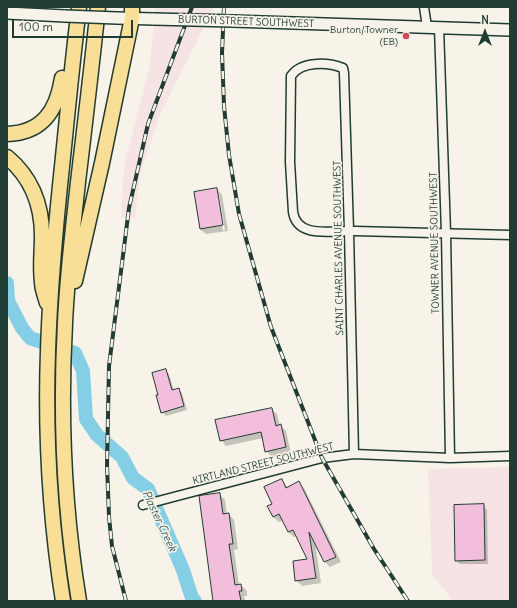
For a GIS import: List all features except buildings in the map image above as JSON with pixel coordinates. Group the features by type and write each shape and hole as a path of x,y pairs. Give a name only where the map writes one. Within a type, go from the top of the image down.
{"highway":[{"path":"62,595 54,526 48,438 50,311 58,208 79,7"},
{"path":"79,601 69,522 65,456 63,390 65,322 71,244 98,7"},
{"path":"65,322 102,163 132,13"},
{"path":"7,134 30,130 48,116 59,97 64,70 73,54"},
{"path":"7,157 21,170 34,193 38,205 42,230 42,283 50,311"}],"main road":[{"name":"BURTON STREET SOUTHWEST","path":"7,13 117,18 132,13 154,19 510,30"}],"street":[{"path":"424,7 427,27"},
{"name":"TOWNER AVENUE SOUTHWEST","path":"439,27 446,233 450,458"},
{"name":"SAINT CHARLES AVENUE SOUTHWEST","path":"349,231 309,231 299,226 293,212 290,162 291,76 295,70 304,66 335,65 342,68 344,74 349,231 354,454"},
{"path":"349,231 510,235"},
{"name":"KIRTLAND STREET SOUTHWEST","path":"143,505 322,458 354,454 450,458 510,456"}],"shaded area":[{"path":"155,7 214,7 161,112 140,174 135,218 121,217 124,166 150,65"},
{"path":"510,467 510,601 453,601 432,574 428,469"}],"waterway":[{"name":"Plaster Creek","path":"7,283 8,301 22,328 30,338 75,353 83,371 86,419 97,435 122,457 133,478 148,489 183,570 192,598 195,601"}],"railway":[{"path":"126,601 112,546 109,517 107,465 109,366 129,208 148,124 192,7"},
{"path":"224,7 222,53 224,106 229,155 239,214 271,327 322,458 374,549 408,601"}],"place":[{"name":"Burton/Towner (EB)","path":"406,36"}]}
